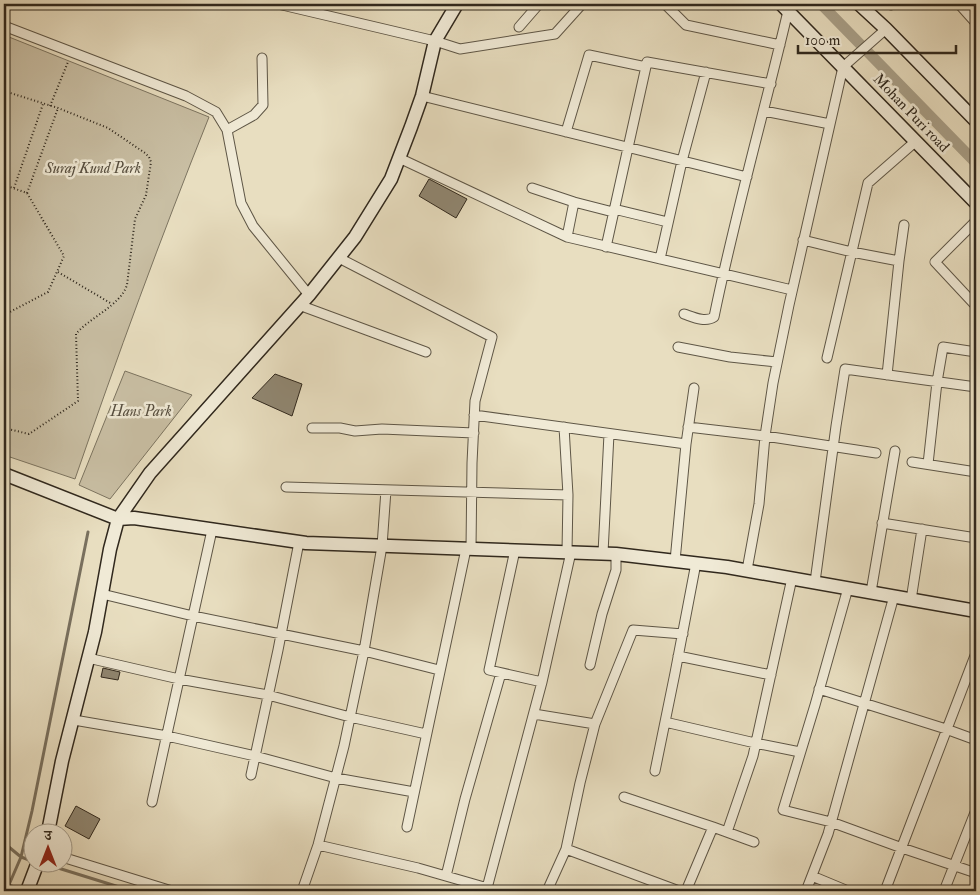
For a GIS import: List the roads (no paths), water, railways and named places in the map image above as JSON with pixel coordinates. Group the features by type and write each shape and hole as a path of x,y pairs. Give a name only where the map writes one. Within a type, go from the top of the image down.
{"street":[{"path":"270,4 278,4 435,41 460,49 555,34 582,4"},
{"path":"50,822 62,761 74,720 118,519 150,473 309,295 356,237 391,179 422,96 435,41 457,4"},
{"path":"519,27 539,4"},
{"path":"665,4 686,25 780,46"},
{"path":"859,4 976,121"},
{"path":"959,4 975,19"},
{"path":"684,314 709,320 714,317 780,46 784,7"},
{"name":"Mohan Puri road","path":"784,7 976,203"},
{"path":"4,26 186,96 216,112 227,130 241,203 253,226 309,295"},
{"path":"747,570 759,504 765,436 777,362 843,67 886,29"},
{"path":"566,132 589,54 646,67"},
{"path":"227,130 254,115 263,105 262,58"},
{"path":"606,246 647,62 771,84"},
{"path":"660,259 682,161 706,72"},
{"path":"422,96 747,177"},
{"path":"764,111 830,124"},
{"path":"827,358 868,183 916,141"},
{"path":"399,158 568,238 792,290"},
{"path":"532,188 574,202 668,222"},
{"path":"568,238 574,202"},
{"path":"976,221 935,262 976,306"},
{"path":"886,375 904,225"},
{"path":"803,240 899,261"},
{"path":"339,258 492,337 475,401 469,549 439,670 407,827"},
{"path":"300,305 426,352"},
{"path":"928,464 937,382 943,347 976,352"},
{"path":"678,348 730,357 777,362"},
{"path":"815,582 845,369 976,388"},
{"path":"675,560 686,444 694,388"},
{"path":"474,415 686,444"},
{"path":"487,888 542,682 569,552 564,427"},
{"path":"688,427 765,436 876,453"},
{"path":"312,428 340,428 355,431 382,429 474,433"},
{"path":"590,665 602,614 616,570 609,554 609,434"},
{"path":"871,592 894,451"},
{"path":"912,462 976,472"},
{"path":"4,474 118,519 134,518 299,542 569,552 675,560 747,570 976,610"},
{"path":"286,487 568,495"},
{"path":"302,891 318,844 336,778 364,651 382,546 386,490"},
{"path":"882,523 976,538"},
{"path":"911,600 922,529"},
{"path":"152,802 212,530"},
{"path":"251,775 299,542"},
{"path":"515,550 489,670 542,682"},
{"path":"655,771 696,563"},
{"path":"727,832 753,756 792,578"},
{"path":"848,588 783,810 831,822 976,873"},
{"path":"102,594 193,616 364,651 439,670"},
{"path":"806,891 828,834 894,596"},
{"path":"547,891 566,849 595,724 632,630 683,634"},
{"path":"885,891 976,654"},
{"path":"678,656 771,675"},
{"path":"88,658 180,679 268,695 350,717 426,734"},
{"path":"446,876 465,799 501,673"},
{"path":"819,689 976,740"},
{"path":"534,714 595,724"},
{"path":"74,720 167,736 255,756 336,778 414,792"},
{"path":"665,722 800,752"},
{"path":"624,798 754,842"},
{"path":"944,891 976,810"},
{"path":"686,891 713,827"},
{"path":"318,844 498,891"},
{"path":"566,849 679,891"},
{"path":"72,860 172,891"},
{"path":"27,891 34,872"},
{"path":"812,876 848,891"},
{"path":"4,888 14,891"}],"waterway":[{"path":"821,4 976,163"},
{"path":"8,887 21,857 32,811 88,532"},
{"path":"4,843 22,857"},
{"path":"71,872 132,891"}],"park label":[{"name":"Suraj Kund Park","path":"93,168"},
{"name":"Hans Park","path":"141,411"}]}
